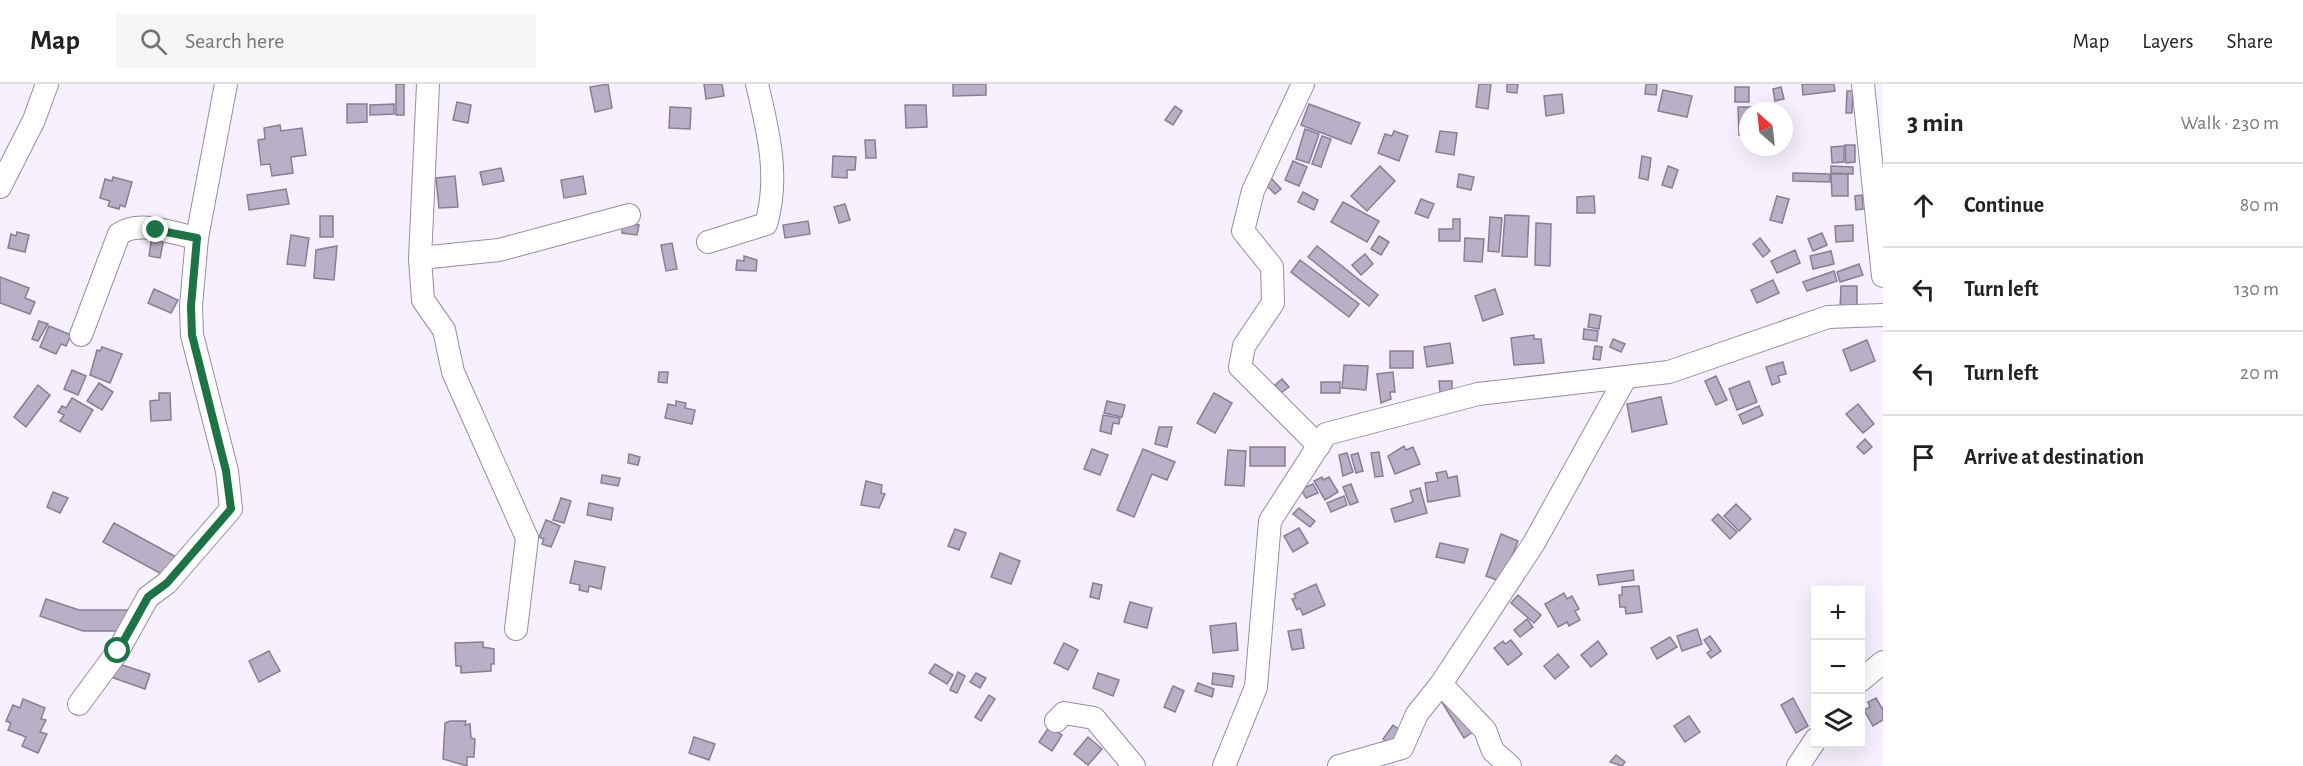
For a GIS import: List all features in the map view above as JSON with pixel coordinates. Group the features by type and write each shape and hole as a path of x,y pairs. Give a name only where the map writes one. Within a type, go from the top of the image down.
{"street":[{"path":"0,187 34,120 47,84"},
{"path":"78,704 118,651 148,597 167,583 231,509 226,471 192,335 191,306 197,238 226,84"},
{"path":"428,84 420,258 423,300 444,330 453,372 527,538 516,629"},
{"path":"708,242 766,224 771,208 772,147 757,84"},
{"path":"1303,84 1253,191 1243,231 1272,267 1273,303 1244,346 1240,367 1319,446"},
{"path":"1863,84 1883,276"},
{"path":"420,258 500,250 629,215"},
{"path":"81,334 119,234 128,228 141,228 197,238"},
{"path":"1224,766 1256,687 1270,521 1326,434 1478,394 1669,372 1828,317 1883,315"},
{"path":"1340,766 1402,748 1418,714 1442,684 1534,543 1626,377"},
{"path":"1865,677 1883,662"},
{"path":"1442,684 1485,730 1493,751 1510,766"},
{"path":"1056,721 1064,712 1094,718 1134,766"},
{"path":"1798,766 1811,745"}],"building":[{"path":"396,84 404,84 404,115 396,115"},
{"path":"608,84 612,108 595,112 590,87"},
{"path":"704,84 722,84 724,96 706,99"},
{"path":"953,84 986,84 986,95 953,96"},
{"path":"1479,84 1491,84 1488,109 1476,107"},
{"path":"1507,84 1518,84 1517,93 1507,92"},
{"path":"1646,84 1657,84 1656,95 1645,94"},
{"path":"1802,84 1834,84 1835,91 1803,95"},
{"path":"1735,87 1749,87 1749,102 1735,102"},
{"path":"1781,87 1784,99 1775,101 1773,89"},
{"path":"1663,90 1692,96 1687,117 1658,111"},
{"path":"1847,91 1853,91 1852,113 1846,113"},
{"path":"1562,94 1564,113 1546,116 1544,96"},
{"path":"457,102 471,105 468,123 453,120"},
{"path":"347,104 367,104 367,122 347,123"},
{"path":"394,104 394,114 370,115 370,105"},
{"path":"1309,104 1360,123 1351,144 1301,125"},
{"path":"905,105 926,105 927,127 906,128"},
{"path":"1175,106 1182,111 1173,125 1165,120"},
{"path":"670,107 691,108 690,129 669,128"},
{"path":"280,125 281,131 302,128 306,155 291,157 293,173 272,176 270,164 261,165 258,140 265,139 264,128"},
{"path":"1305,129 1319,134 1309,163 1296,159"},
{"path":"1394,131 1408,136 1399,161 1378,153 1385,134 1392,136"},
{"path":"1440,131 1457,133 1454,155 1436,152"},
{"path":"1322,136 1331,139 1321,167 1312,164"},
{"path":"865,140 875,140 876,158 866,158"},
{"path":"1845,145 1855,145 1855,162 1846,163"},
{"path":"1844,146 1844,162 1832,163 1831,147"},
{"path":"833,156 856,157 855,170 847,170 847,178 832,177"},
{"path":"1642,156 1651,158 1648,180 1639,178"},
{"path":"1293,161 1307,167 1299,186 1285,180"},
{"path":"1380,166 1395,181 1367,211 1351,196"},
{"path":"1668,166 1678,170 1672,188 1662,185"},
{"path":"1831,166 1853,167 1853,174 1831,173"},
{"path":"501,168 504,181 483,185 480,172"},
{"path":"1793,173 1830,174 1830,182 1793,181"},
{"path":"1459,174 1474,177 1471,190 1457,187"},
{"path":"1831,174 1848,174 1848,196 1832,196"},
{"path":"455,176 458,207 439,208 436,178"},
{"path":"583,176 586,194 564,198 561,180"},
{"path":"113,177 132,182 125,207 120,205 119,209 108,206 110,201 100,198 105,179 112,181"},
{"path":"1270,177 1281,189 1275,194 1264,183"},
{"path":"286,189 289,204 249,210 247,195"},
{"path":"1303,192 1318,200 1314,210 1298,202"},
{"path":"1862,195 1863,209 1856,210 1855,196"},
{"path":"1594,196 1595,213 1577,213 1577,197"},
{"path":"1777,196 1789,199 1782,223 1770,220"},
{"path":"1421,199 1434,204 1428,218 1415,213"},
{"path":"1343,202 1379,221 1367,242 1331,222"},
{"path":"845,204 850,220 839,223 834,207"},
{"path":"1505,215 1529,216 1527,257 1502,256"},
{"path":"320,216 333,216 333,237 320,237"},
{"path":"1490,217 1502,218 1499,252 1488,251"},
{"path":"1453,219 1460,219 1460,241 1439,241 1439,229 1453,229"},
{"path":"808,221 810,234 785,238 783,225"},
{"path":"623,223 639,225 637,235 622,233"},
{"path":"1536,223 1551,224 1550,266 1535,265"},
{"path":"1853,225 1853,241 1836,242 1835,226"},
{"path":"17,232 29,235 25,252 8,248 11,234 16,236"},
{"path":"1822,233 1827,245 1813,251 1808,239"},
{"path":"291,235 309,238 305,266 287,264"},
{"path":"152,236 164,238 160,258 149,256"},
{"path":"1379,236 1389,242 1381,255 1371,249"},
{"path":"1465,238 1484,239 1482,262 1464,261"},
{"path":"1760,238 1770,251 1763,257 1753,244"},
{"path":"672,243 677,269 666,271 661,245"},
{"path":"337,246 334,280 314,278 316,250"},
{"path":"1317,246 1378,295 1369,306 1308,257"},
{"path":"1795,250 1800,263 1777,273 1771,261"},
{"path":"1831,251 1834,264 1813,269 1810,256"},
{"path":"1365,254 1373,264 1361,275 1352,265"},
{"path":"744,256 757,260 756,271 736,270 737,260 744,261"},
{"path":"1300,260 1359,304 1349,317 1291,272"},
{"path":"1859,264 1863,275 1840,282 1837,272"},
{"path":"1834,271 1837,281 1807,291 1803,282"},
{"path":"0,277 29,288 25,298 35,302 30,314 0,303"},
{"path":"1773,280 1779,293 1757,303 1751,290"},
{"path":"1841,286 1857,286 1857,311 1840,311"},
{"path":"154,289 178,300 171,313 148,303"},
{"path":"1495,289 1503,314 1483,321 1475,296"},
{"path":"1590,314 1601,316 1599,329 1588,327"},
{"path":"39,321 48,324 38,341 32,339"},
{"path":"49,326 71,335 66,346 61,344 56,354 40,347"},
{"path":"1584,329 1598,331 1597,341 1583,339"},
{"path":"1534,335 1534,339 1541,339 1544,363 1514,365 1511,338"},
{"path":"1613,339 1625,344 1621,352 1610,347"},
{"path":"1867,340 1875,361 1851,371 1843,350"},
{"path":"1450,343 1453,363 1427,367 1424,347"},
{"path":"1595,346 1602,347 1600,360 1593,359"},
{"path":"102,347 122,354 110,383 90,375 97,350 100,351"},
{"path":"1390,351 1413,351 1413,368 1390,368"},
{"path":"1783,362 1786,374 1778,376 1780,382 1772,385 1766,367"},
{"path":"1344,365 1368,366 1366,390 1342,388"},
{"path":"72,370 86,376 78,395 64,389"},
{"path":"659,372 668,372 667,383 658,382"},
{"path":"1393,372 1395,392 1390,392 1391,399 1381,403 1377,374"},
{"path":"1716,376 1727,400 1716,405 1705,381"},
{"path":"1282,379 1289,387 1281,393 1275,385"},
{"path":"1439,381 1452,381 1452,392 1440,392"},
{"path":"1749,381 1757,402 1737,410 1729,389"},
{"path":"1321,382 1340,382 1340,393 1321,393"},
{"path":"99,383 113,392 102,410 87,401"},
{"path":"38,385 50,395 26,427 14,417"},
{"path":"159,393 170,393 171,420 151,421 150,401 159,400"},
{"path":"1214,393 1232,403 1215,433 1197,423"},
{"path":"1661,397 1667,424 1632,432 1627,404"},
{"path":"72,398 93,410 80,432 60,421 64,415 58,412 62,406 66,408"},
{"path":"676,401 686,403 685,408 695,410 692,424 665,418 668,404 676,406"},
{"path":"1107,401 1125,405 1122,417 1104,413"},
{"path":"1858,404 1874,424 1863,433 1846,414"},
{"path":"1759,406 1763,415 1743,424 1739,415"},
{"path":"1103,415 1120,418 1119,424 1113,423 1111,434 1100,431"},
{"path":"1159,427 1172,427 1167,447 1155,444"},
{"path":"1865,439 1872,447 1864,454 1857,447"},
{"path":"1404,446 1406,450 1413,447 1420,464 1395,474 1388,456"},
{"path":"1250,447 1285,447 1285,466 1250,466"},
{"path":"1092,449 1108,455 1100,475 1084,469"},
{"path":"1143,449 1175,462 1167,480 1152,474 1134,517 1117,510"},
{"path":"1228,450 1246,451 1244,486 1225,485"},
{"path":"1379,452 1383,476 1375,477 1371,453"},
{"path":"1347,453 1353,472 1343,476 1339,455"},
{"path":"1358,453 1363,471 1356,473 1351,455"},
{"path":"629,454 640,457 638,465 628,463"},
{"path":"1446,471 1448,478 1457,476 1460,496 1428,502 1425,483 1438,481 1436,473"},
{"path":"602,475 620,478 618,486 601,483"},
{"path":"1322,477 1323,480 1329,477 1338,492 1325,500 1314,481"},
{"path":"866,481 882,485 881,493 885,494 879,508 861,505"},
{"path":"1313,484 1318,493 1306,498 1301,489"},
{"path":"1351,484 1358,502 1350,505 1343,487"},
{"path":"1420,488 1427,513 1395,522 1391,509 1413,502 1410,491"},
{"path":"53,492 68,498 60,513 47,507"},
{"path":"1344,496 1347,505 1331,512 1327,503"},
{"path":"561,498 571,501 564,523 553,520"},
{"path":"589,503 613,508 611,520 587,515"},
{"path":"1736,504 1751,519 1739,531 1724,516"},
{"path":"1299,508 1315,521 1310,527 1293,514"},
{"path":"1718,514 1737,532 1730,539 1712,520"},
{"path":"546,520 560,526 551,547 542,544 544,539 539,537"},
{"path":"114,523 178,558 167,577 103,542"},
{"path":"1299,528 1308,543 1293,552 1284,536"},
{"path":"955,529 966,533 959,550 948,546"},
{"path":"1501,534 1518,541 1502,582 1486,576"},
{"path":"1440,543 1468,549 1464,563 1436,557"},
{"path":"1000,553 1020,561 1011,584 991,577"},
{"path":"575,561 605,567 601,589 589,586 588,592 579,590 580,585 570,583"},
{"path":"1633,570 1634,580 1599,585 1597,575"},
{"path":"1093,583 1102,585 1099,599 1090,597"},
{"path":"1316,584 1325,605 1303,615 1300,608 1297,610 1292,599 1296,598 1294,594"},
{"path":"1639,586 1642,612 1626,614 1625,607 1620,607 1619,595 1622,595 1622,587"},
{"path":"1564,593 1567,599 1572,596 1579,609 1575,611 1580,620 1569,626 1567,622 1558,627 1545,604"},
{"path":"1518,595 1541,615 1534,623 1511,603"},
{"path":"46,599 79,610 128,610 128,631 83,631 40,616"},
{"path":"1130,602 1152,608 1147,628 1124,622"},
{"path":"1527,619 1533,627 1520,637 1514,630"},
{"path":"1236,623 1238,650 1213,653 1210,626"},
{"path":"1301,629 1304,648 1292,650 1288,631"},
{"path":"1697,629 1702,644 1682,651 1677,636"},
{"path":"1710,636 1721,651 1711,658 1707,653 1711,650 1704,640"},
{"path":"1670,637 1677,647 1657,659 1651,648"},
{"path":"1511,640 1522,654 1508,665 1494,648 1503,641 1505,644"},
{"path":"1598,641 1607,654 1591,667 1581,655"},
{"path":"483,642 483,647 494,649 494,664 491,664 491,671 461,673 461,666 456,666 455,643"},
{"path":"1064,643 1078,650 1068,670 1054,663"},
{"path":"269,651 280,671 259,682 249,661"},
{"path":"1558,654 1569,667 1555,679 1544,666"},
{"path":"116,663 150,674 145,689 111,677"},
{"path":"935,664 953,675 947,684 929,673"},
{"path":"958,672 965,676 957,693 950,690"},
{"path":"976,673 986,678 980,688 970,682"},
{"path":"1098,673 1119,680 1113,696 1093,688"},
{"path":"1213,673 1234,676 1232,687 1212,684"},
{"path":"1198,683 1214,689 1212,697 1195,691"},
{"path":"1173,686 1184,691 1175,712 1164,707"},
{"path":"989,695 995,699 981,721 975,717"},
{"path":"1793,698 1808,726 1796,733 1781,705"},
{"path":"1876,698 1883,710 1883,720 1873,726 1865,712 1870,707 1868,702"},
{"path":"23,699 45,708 41,719 46,720 40,732 47,734 38,753 22,746 26,737 8,730 11,723 6,721 13,705 20,708"},
{"path":"1440,699 1473,732 1464,738"},
{"path":"1689,716 1700,732 1685,742 1674,726"},
{"path":"466,721 465,725 470,724 471,738 475,739 474,757 467,757 467,766 443,759 445,723"},
{"path":"1393,725 1407,735 1397,749 1383,739"},
{"path":"1049,727 1062,735 1052,751 1039,742"},
{"path":"694,737 715,744 709,760 689,753"},
{"path":"1088,737 1102,749 1088,765 1074,754"},
{"path":"1616,755 1625,762 1622,766 1610,762"}],"route":[{"path":"118,651 148,597 167,583 185,563 231,509 232,499 192,335 191,306 197,238 156,230"}]}
